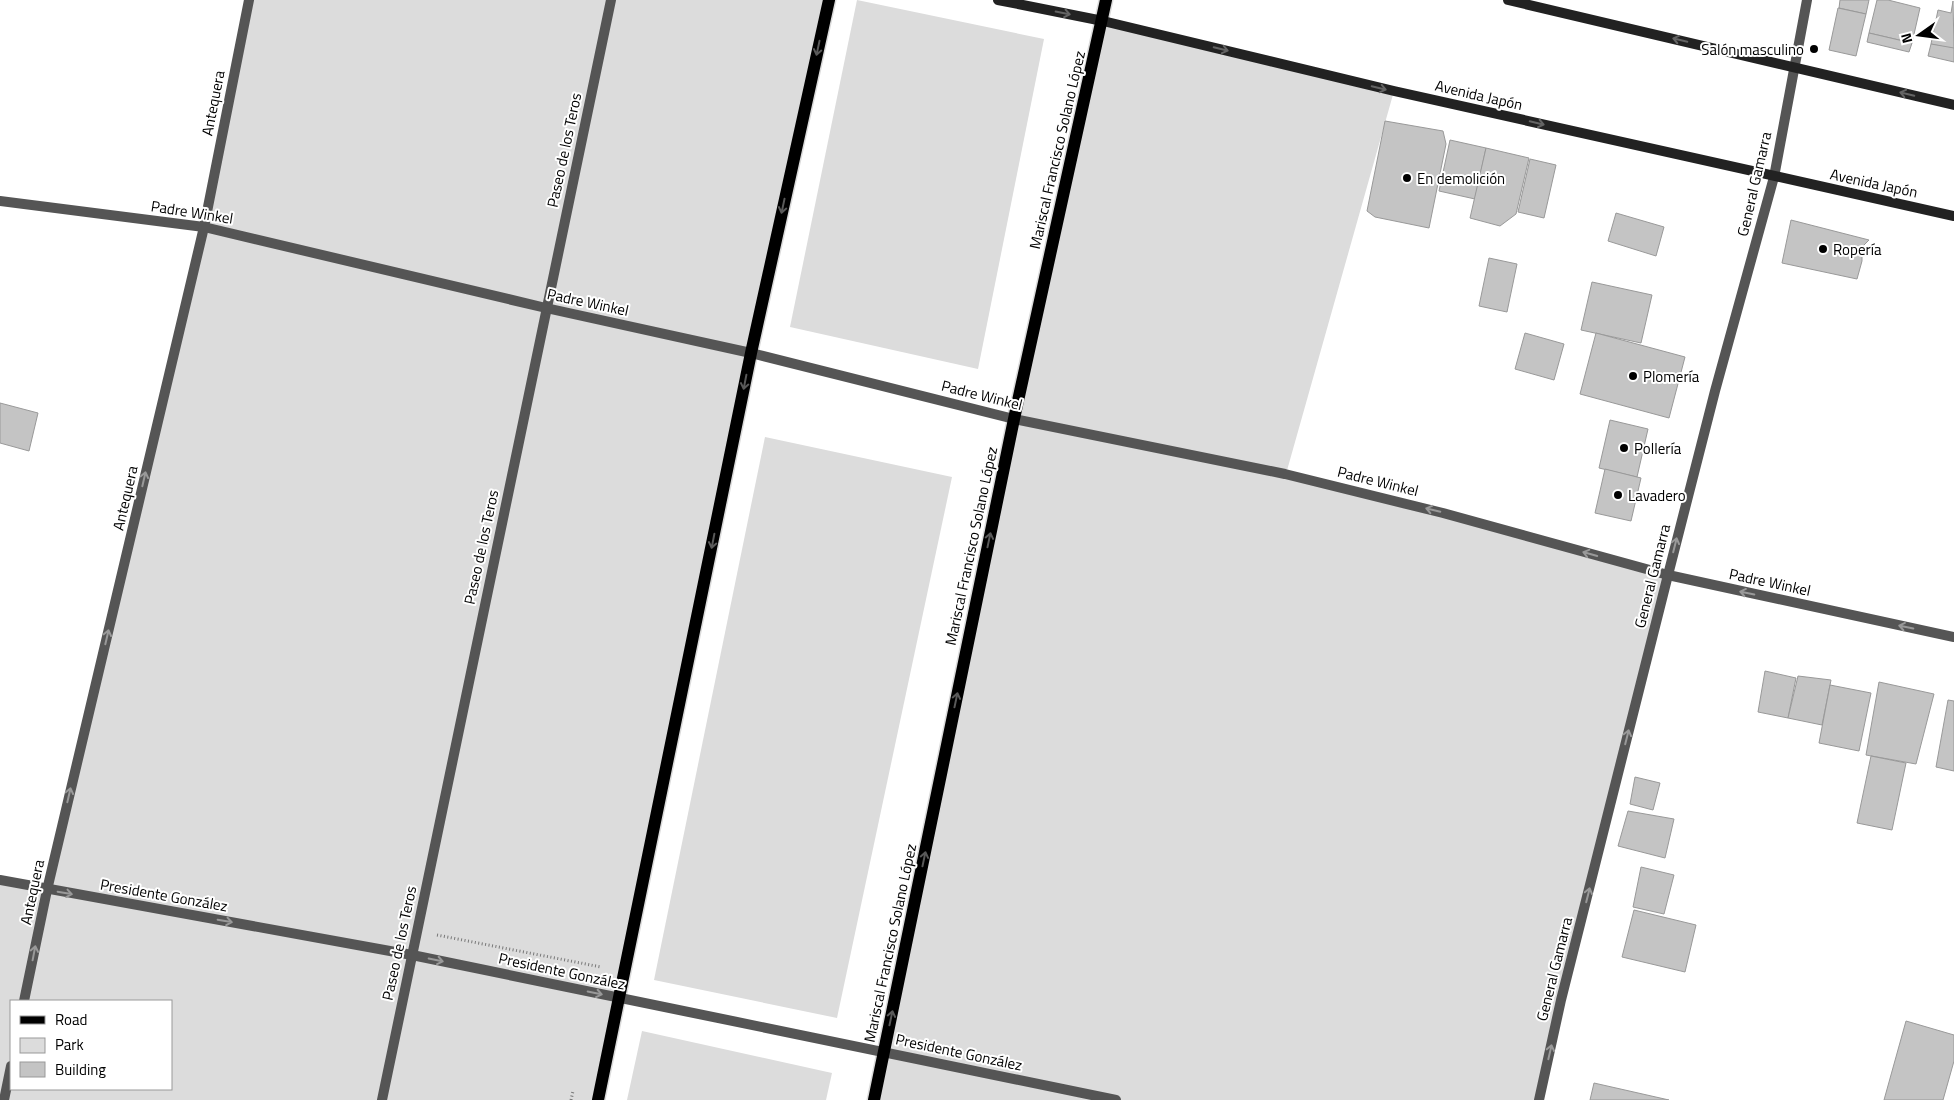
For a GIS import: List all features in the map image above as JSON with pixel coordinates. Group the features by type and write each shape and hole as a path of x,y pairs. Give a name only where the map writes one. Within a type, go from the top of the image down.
{"main road":[{"path":"598,1100 751,353 829,0"},
{"name":"Avenida Japón","path":"998,0 1103,21 1394,91 1954,216"},
{"name":"Mariscal Francisco Solano López","path":"874,1100 1014,419 1103,21 1106,0"},
{"path":"1508,0 1954,105"}],"street":[{"name":"Antequera","path":"24,1000 47,890 204,227 249,0"},
{"name":"Paseo de los Teros","path":"382,1100 611,0"},
{"name":"General Gamarra","path":"1539,1100 1561,1000 1715,391 1774,177 1793,66 1807,0"},
{"name":"Padre Winkel","path":"0,200 204,227 546,308 751,353 1014,419 1285,474 1443,513 1668,576 1954,637"},
{"name":"Presidente González","path":"0,880 47,890 412,954 1116,1100"},
{"path":"4,1100 10,1071"}],"path":[{"path":"417,931 601,968 603,958"},
{"path":"571,1100 576,1081"}],"green space":[{"path":"249,0 829,0 598,1100 0,1100 0,880 47,889 204,227"},
{"path":"857,0 1044,39 978,369 790,327"},
{"path":"1103,21 1394,91 1286,474 1668,575 1540,1100 874,1100"},
{"path":"765,437 952,477 837,1018 654,980"},
{"path":"642,1031 832,1073 826,1100 627,1100"}],"building":[{"path":"1840,0 1869,0 1866,14 1839,8"},
{"path":"1877,0 1888,0 1920,8 1912,43 1869,33"},
{"path":"1953,1 1954,49 1931,44 1938,10 1951,13"},
{"path":"1838,8 1866,14 1856,56 1829,50"},
{"path":"1869,33 1912,43 1909,52 1867,42"},
{"path":"1931,44 1954,48 1954,62 1928,56"},
{"name":"En demolición","path":"1385,121 1443,131 1446,144 1429,228 1375,217 1367,211"},
{"path":"1450,140 1486,148 1475,199 1439,191"},
{"path":"1486,148 1529,158 1516,214 1500,226 1470,218"},
{"path":"1530,159 1556,165 1544,218 1518,212"},
{"path":"1616,213 1664,227 1656,256 1608,241"},
{"name":"Ropería","path":"1791,220 1869,240 1862,247 1862,261 1857,279 1782,263"},
{"path":"1489,258 1517,264 1507,312 1479,306"},
{"path":"1592,282 1652,295 1641,343 1581,330"},
{"path":"1525,333 1564,344 1554,380 1515,369"},
{"name":"Plomería","path":"1596,333 1685,357 1669,418 1580,394"},
{"path":"0,403 38,413 29,451 0,443"},
{"name":"Pollería","path":"1610,420 1648,429 1637,477 1599,468"},
{"name":"Lavadero","path":"1605,469 1641,478 1631,521 1595,513"},
{"path":"1765,671 1796,678 1788,718 1758,712"},
{"path":"1798,676 1831,680 1822,725 1788,718"},
{"path":"1879,682 1934,694 1916,764 1866,755"},
{"path":"1830,685 1871,693 1859,751 1819,743"},
{"path":"1948,700 1954,701 1954,771 1936,767"},
{"path":"1871,756 1906,763 1892,830 1857,823"},
{"path":"1635,777 1660,783 1653,810 1630,804"},
{"path":"1628,811 1674,819 1665,858 1618,846"},
{"path":"1641,867 1674,875 1664,914 1633,907"},
{"path":"1634,910 1696,925 1685,972 1622,957"},
{"path":"1906,1021 1954,1035 1954,1061 1943,1100 1884,1100"},
{"path":"1594,1083 1669,1100 1590,1100"}],"place":[{"name":"Salón masculino","path":"1814,49"},
{"name":"En demolición","path":"1407,178"},
{"name":"Ropería","path":"1823,249"},
{"name":"Plomería","path":"1633,376"},
{"name":"Pollería","path":"1624,448"},
{"name":"Lavadero","path":"1618,495"}]}
